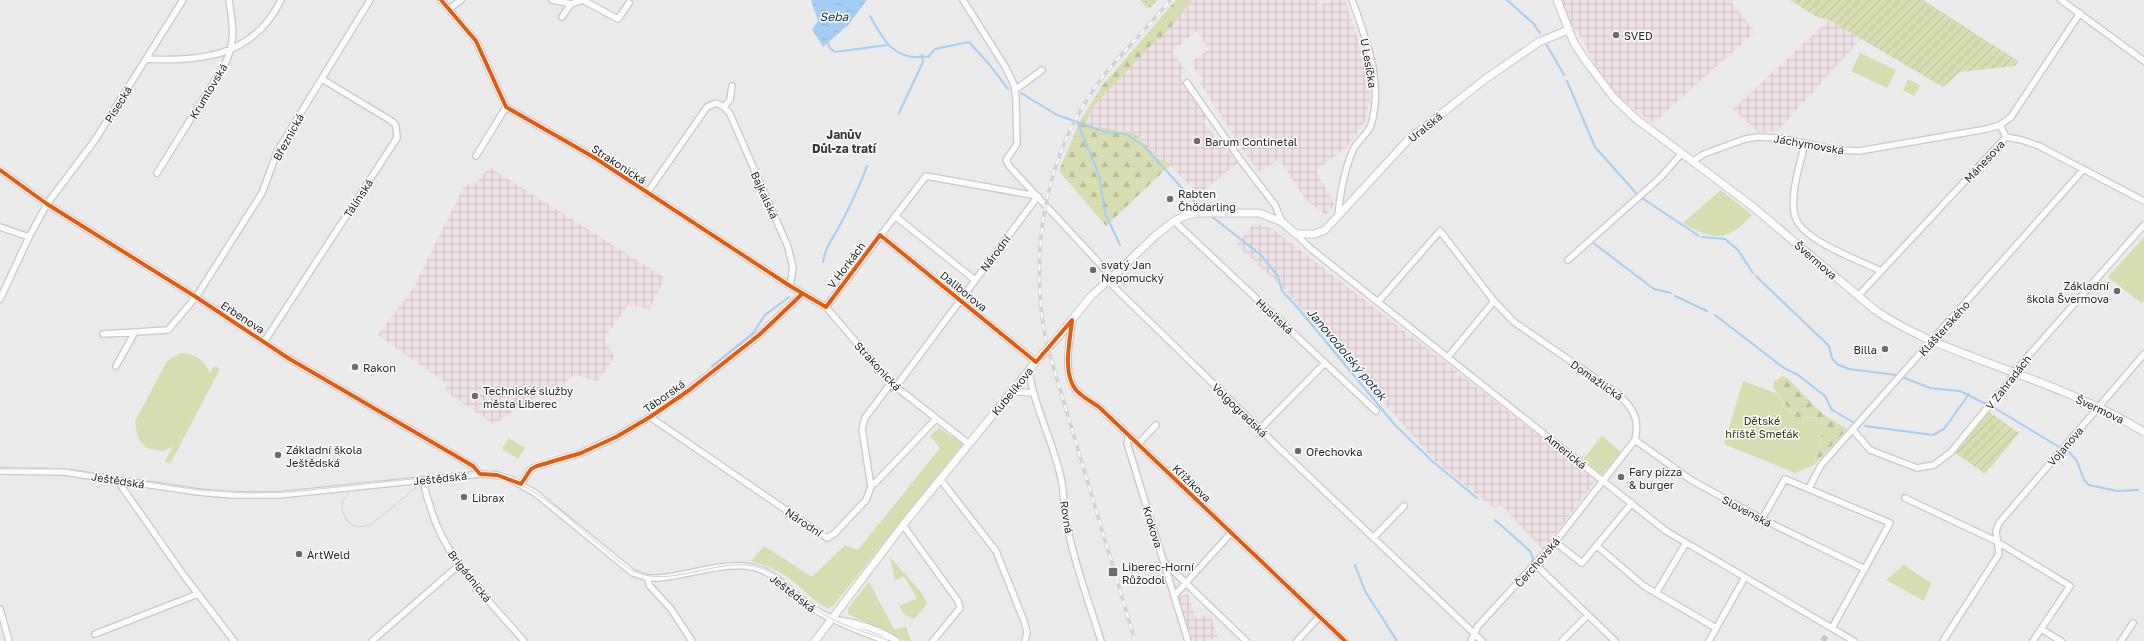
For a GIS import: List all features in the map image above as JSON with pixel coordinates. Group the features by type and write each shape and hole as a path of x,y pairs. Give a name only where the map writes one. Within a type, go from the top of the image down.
{"street":[{"name":"Písecká","path":"0,299 47,204 95,140 183,0"},
{"name":"Krumlovská","path":"157,173 225,64 232,49 232,19 229,0"},
{"path":"146,59 191,60 204,58 232,49 247,41 271,18 280,0"},
{"name":"Březnická","path":"103,334 168,330 196,297 262,193 278,150 370,0"},
{"path":"441,0 476,41 506,107 476,156"},
{"path":"449,9 460,0"},
{"path":"552,0 571,4 582,0 618,19 628,3"},
{"name":"Volgogradská","path":"964,0 1006,68 1015,90 1017,144 1006,160 1010,167 1038,196 1110,279 1260,429 1482,641"},
{"name":"U Lesíčka","path":"1338,216 1340,196 1349,163 1354,149 1370,126 1375,84 1368,44 1352,0"},
{"name":"Švermova","path":"1557,0 1568,30 1586,61 1614,98 1636,118 1786,234 1858,296 1891,321 1931,341 2099,407 2144,432"},
{"path":"2061,0 2144,61"},
{"path":"562,17 571,4"},
{"name":"Mánesova","path":"1858,296 2006,138 2000,125 2011,117 2080,13"},
{"name":"Uralská","path":"1296,234 1315,234 1325,230 1407,142 1484,80 1539,42 1568,30"},
{"path":"1015,90 1042,70"},
{"name":"Tálínská","path":"264,342 397,138 396,126 393,122 322,79"},
{"path":"1187,83 1242,162 1275,205 1282,222"},
{"path":"647,193 707,107 716,103 724,107 730,100 732,86"},
{"name":"Strakonická","path":"506,107 595,158 802,294 826,307 893,386 969,444"},
{"name":"Bajkalská","path":"724,107 730,114 788,247 793,268 790,286"},
{"name":"Jáchymovská","path":"1693,161 1704,154 1744,139 1767,136 1837,150 1859,151 1987,129 2000,125"},
{"path":"2006,138 2022,140 2039,146 2083,170 2144,200"},
{"path":"1805,144 1797,176 1795,208 1796,218 1803,230 1819,241 1881,271"},
{"path":"1568,260 1661,177 1682,153"},
{"name":"Erbenova","path":"0,170 47,204 196,297 264,342 352,397 472,466 480,474"},
{"name":"Klášterského","path":"1809,488 1821,465 1909,368 1931,341 2083,170"},
{"name":"V Horkách","path":"826,307 926,176 1038,196"},
{"name":"Národní","path":"650,417 827,538 834,534 866,500 871,487 862,429 865,418 893,386 961,299 1038,196"},
{"name":"Kubelíkova","path":"816,641 903,525 1028,370 1059,336 1091,296 1174,221 1197,213 1259,213 1282,222 1296,234"},
{"path":"895,216 975,280"},
{"name":"Husitská","path":"1174,221 1376,411"},
{"name":"V Zahradách","path":"1853,430 1870,450 1917,468 1934,465 1951,452 2011,379 2013,373 2144,225"},
{"path":"0,227 29,238"},
{"name":"Domažlická","path":"1378,302 1440,231 1494,301 1514,322 1617,393 1631,406 1637,430 1635,440"},
{"name":"Americká","path":"1296,234 1310,248 1666,531 1854,641"},
{"name":"Daliborova","path":"880,235 1037,360"},
{"name":"Táborská","path":"521,484 536,466 581,453 616,437 650,417 688,391 758,335 802,294"},
{"path":"1448,357 1494,301"},
{"name":"Křižíkova","path":"1072,320 1068,366 1071,380 1076,390 1099,407 1345,641"},
{"path":"116,366 135,332"},
{"name":"Vojanova","path":"1943,641 1999,554 1996,541 1996,531 1999,523 2144,356"},
{"path":"1260,429 1325,363"},
{"name":"Rovná","path":"1028,370 1032,393 1044,420 1062,479 1064,514 1072,548 1101,641"},
{"path":"1012,390 1032,393"},
{"path":"875,483 936,419"},
{"path":"1138,444 1156,425"},
{"name":"Krokova","path":"1129,436 1127,443 1188,641"},
{"path":"1602,480 1635,440"},
{"name":"Slovenská","path":"1635,440 1691,480 1762,519 1865,569"},
{"name":"Ještědská","path":"0,471 64,472 198,492 240,495 279,495 480,474 497,475 521,484 535,493 633,573 648,578 668,577 734,566 756,569 782,582 817,611 831,619 886,641"},
{"name":"Brigádnická","path":"426,479 424,486 434,522 459,565 524,641"},
{"path":"940,479 996,551 1024,621 1027,632 1025,641"},
{"path":"1762,519 1785,479 1890,523 1832,628"},
{"path":"117,480 198,594 234,641"},
{"name":"Čerchovská","path":"1471,641 1478,626 1536,565 1602,480"},
{"path":"1905,498 1996,541 2070,586 2033,641"},
{"path":"1555,542 1582,562 1632,503"},
{"path":"1373,538 1404,506"},
{"path":"903,525 958,601 960,608 933,641"},
{"path":"1174,596 1232,533"},
{"path":"1656,593 1686,543"},
{"path":"1597,546 1644,586 1716,628"},
{"path":"1164,562 1246,641"},
{"path":"372,641 459,565"},
{"path":"1536,565 1615,641"},
{"path":"1711,640 1716,628 1745,577"},
{"path":"648,578 649,585 671,609 690,640"},
{"path":"95,634 198,594"},
{"path":"0,609 9,641"},
{"path":"1562,641 1588,615"},
{"path":"1297,641 1319,617"},
{"name":"Ještědská","path":"831,619 850,621 884,634 897,641"},
{"path":"2121,641 2133,623"},
{"path":"2041,629 2061,641"}],"shaded area":[{"path":"1192,0 1324,0 1313,8 1332,0 1345,0 1368,71 1370,98 1365,122 1346,148 1316,170 1334,205 1326,215 1305,199 1279,159 1260,172 1247,156 1200,83 1203,79 1190,63 1209,49 1197,31 1172,51 1186,71 1181,75 1183,83 1208,117 1203,122 1238,163 1199,194 1164,159 1161,161 1134,133 1085,125 1093,107 1156,40 1162,38"},
{"path":"1562,0 1732,0 1731,2 1755,32 1653,123 1620,98 1603,79 1579,34 1572,26"},
{"path":"1829,20 1861,39 1777,131 1758,132 1733,109"},
{"name":"Technické služby města Liberec","path":"489,167 665,278 649,309 629,304 604,338 614,357 598,381 574,375 554,391 541,393 494,424 445,391 448,384 378,335 413,289 464,186 477,183"},
{"path":"1254,223 1273,229 1596,480 1543,550 1501,505 1494,508 1435,461 1284,289 1237,245"},
{"path":"1188,594 1196,618 1210,614 1218,637 1207,641 1190,641 1176,598"}],"green space":[{"path":"1140,0 1157,0 1151,7 1147,8"},
{"path":"1176,0 1192,0 1162,38 1156,40 1093,107 1085,125 1134,133 1161,161 1164,158 1170,165 1106,226 1059,171 1079,123 1102,86"},
{"path":"1790,0 1923,0 2018,61 2015,66 1960,72 1943,87 1829,20 1817,17"},
{"path":"1860,53 1896,70 1887,88 1851,71"},
{"path":"1908,79 1920,85 1914,96 1903,90"},
{"path":"1721,190 1752,215 1743,224 1727,234 1719,236 1703,233 1683,223"},
{"path":"2144,237 2144,301 2141,303 2108,277"},
{"path":"181,353 191,354 198,358 205,364 210,373 214,366 220,369 170,464 165,461 173,447 163,451 146,448 137,436 135,421 167,361"},
{"path":"1783,376 1787,378 1823,414 1847,429 1814,465 1821,436 1821,418 1794,417 1773,387 1774,382"},
{"name":"Dětské hřiště Smeťák","path":"1743,381 1776,393 1794,417 1821,418 1821,436 1814,465 1795,473 1724,444"},
{"path":"1988,411 2019,433 1985,474 1954,452"},
{"path":"939,428 963,444 833,606 828,608 813,599 782,574 751,561 764,546 812,577 845,545 858,550 940,448 930,436"},
{"path":"1602,436 1621,452 1602,475 1583,459"},
{"path":"509,438 525,448 518,459 502,449"},
{"path":"890,557 922,593 927,604 914,619 905,615 899,606 917,598 904,576 895,580"},
{"path":"1904,565 1931,583 1924,601 1886,580"},
{"path":"869,582 894,629 906,627 911,641 905,641 848,614 848,608"}],"water":[{"name":"Seba","path":"811,0 867,0 848,25 823,47 812,29 818,21"}],"waterway":[{"path":"1507,0 1534,24 1540,33"},
{"name":"Janovodolský potok","path":"870,16 882,37 892,48 905,55 928,57 935,49 969,42 989,64 1008,89"},
{"path":"826,40 830,48 835,52 887,45"},
{"path":"1545,42 1564,75"},
{"path":"899,113 923,62 922,55"},
{"path":"1567,81 1595,147 1636,193"},
{"name":"Janovodolský potok","path":"1021,93 1057,115 1105,132 1126,134 1144,146 1200,208"},
{"path":"1078,124 1099,175 1105,213 1120,245"},
{"path":"823,262 828,247 851,203 867,166"},
{"path":"1642,198 1699,236"},
{"name":"Janovodolský potok","path":"1211,216 1261,255 1278,276 1282,291 1298,308 1395,425 1432,461 1477,498"},
{"path":"1702,237 1725,239 1738,250 1753,273"},
{"path":"1592,242 1654,289 1671,293"},
{"path":"1756,276 1829,346 1832,358 1837,364 1849,369 1897,375 1930,388 1960,391 1986,404"},
{"path":"1675,296 1707,311"},
{"path":"712,366 753,333 765,315 789,297"},
{"path":"1715,315 1784,368 1798,375 1825,396 1832,410 1853,422"},
{"path":"1865,426 1933,435 1944,429 1969,394"},
{"path":"1993,407 2059,447"},
{"path":"2068,451 2077,461 2084,480 2089,485 2117,491 2138,490"},
{"name":"Janovodolský potok","path":"1495,520 1530,551 1533,558 1530,566"},
{"path":"1355,565 1365,591 1397,641"}],"tunnel":[{"path":"1823,641 1826,636"}],"tram line":[{"path":"0,469 64,469 198,490 249,493 291,492 468,473 488,474 507,479 542,497 621,563 632,570 646,575 660,577 723,566 754,566 765,569 782,580 823,614 856,629 890,641"},
{"path":"349,492 342,503 344,515 347,520 355,526 367,526 373,523 429,477"}],"railway":[{"path":"1135,641 1046,342 1041,308 1039,274 1041,240 1046,206 1054,173 1065,142 1080,111 1107,71 1153,21 1170,0"}],"cycle path":[{"path":"441,0 476,41 506,107 595,158 790,286 826,307 880,235 1036,362 1072,320"},
{"path":"0,170 47,204 196,297 288,358 473,466 480,474 497,475 521,484 531,469 581,453 616,437 650,417 688,391 759,335 802,294"},
{"path":"1072,320 1068,366 1069,375 1076,390 1099,407 1345,641"}],"place":[{"name":"SVED","path":"1616,35"},
{"name":"Barum Continetal","path":"1197,141"},
{"name":"Rabten Čhödarling","path":"1170,199"},
{"name":"svatý Jan Nepomucký","path":"1093,270"},
{"name":"Základní škola Švermova","path":"2117,291"},
{"name":"Billa","path":"1885,349"},
{"name":"Rakon","path":"355,367"},
{"name":"Technické služby města Liberec","path":"475,396"},
{"name":"Ořechovka","path":"1298,451"},
{"name":"Základní škola Ještědská","path":"278,455"},
{"name":"Fary pizza & burger","path":"1621,477"},
{"name":"Librax","path":"464,497"},
{"name":"ArtWeld","path":"299,554"},
{"name":"Liberec-Horní Růžodol","path":"1113,572"}],"district":[{"name":"Janův Důl-za tratí","path":"844,141"}]}
